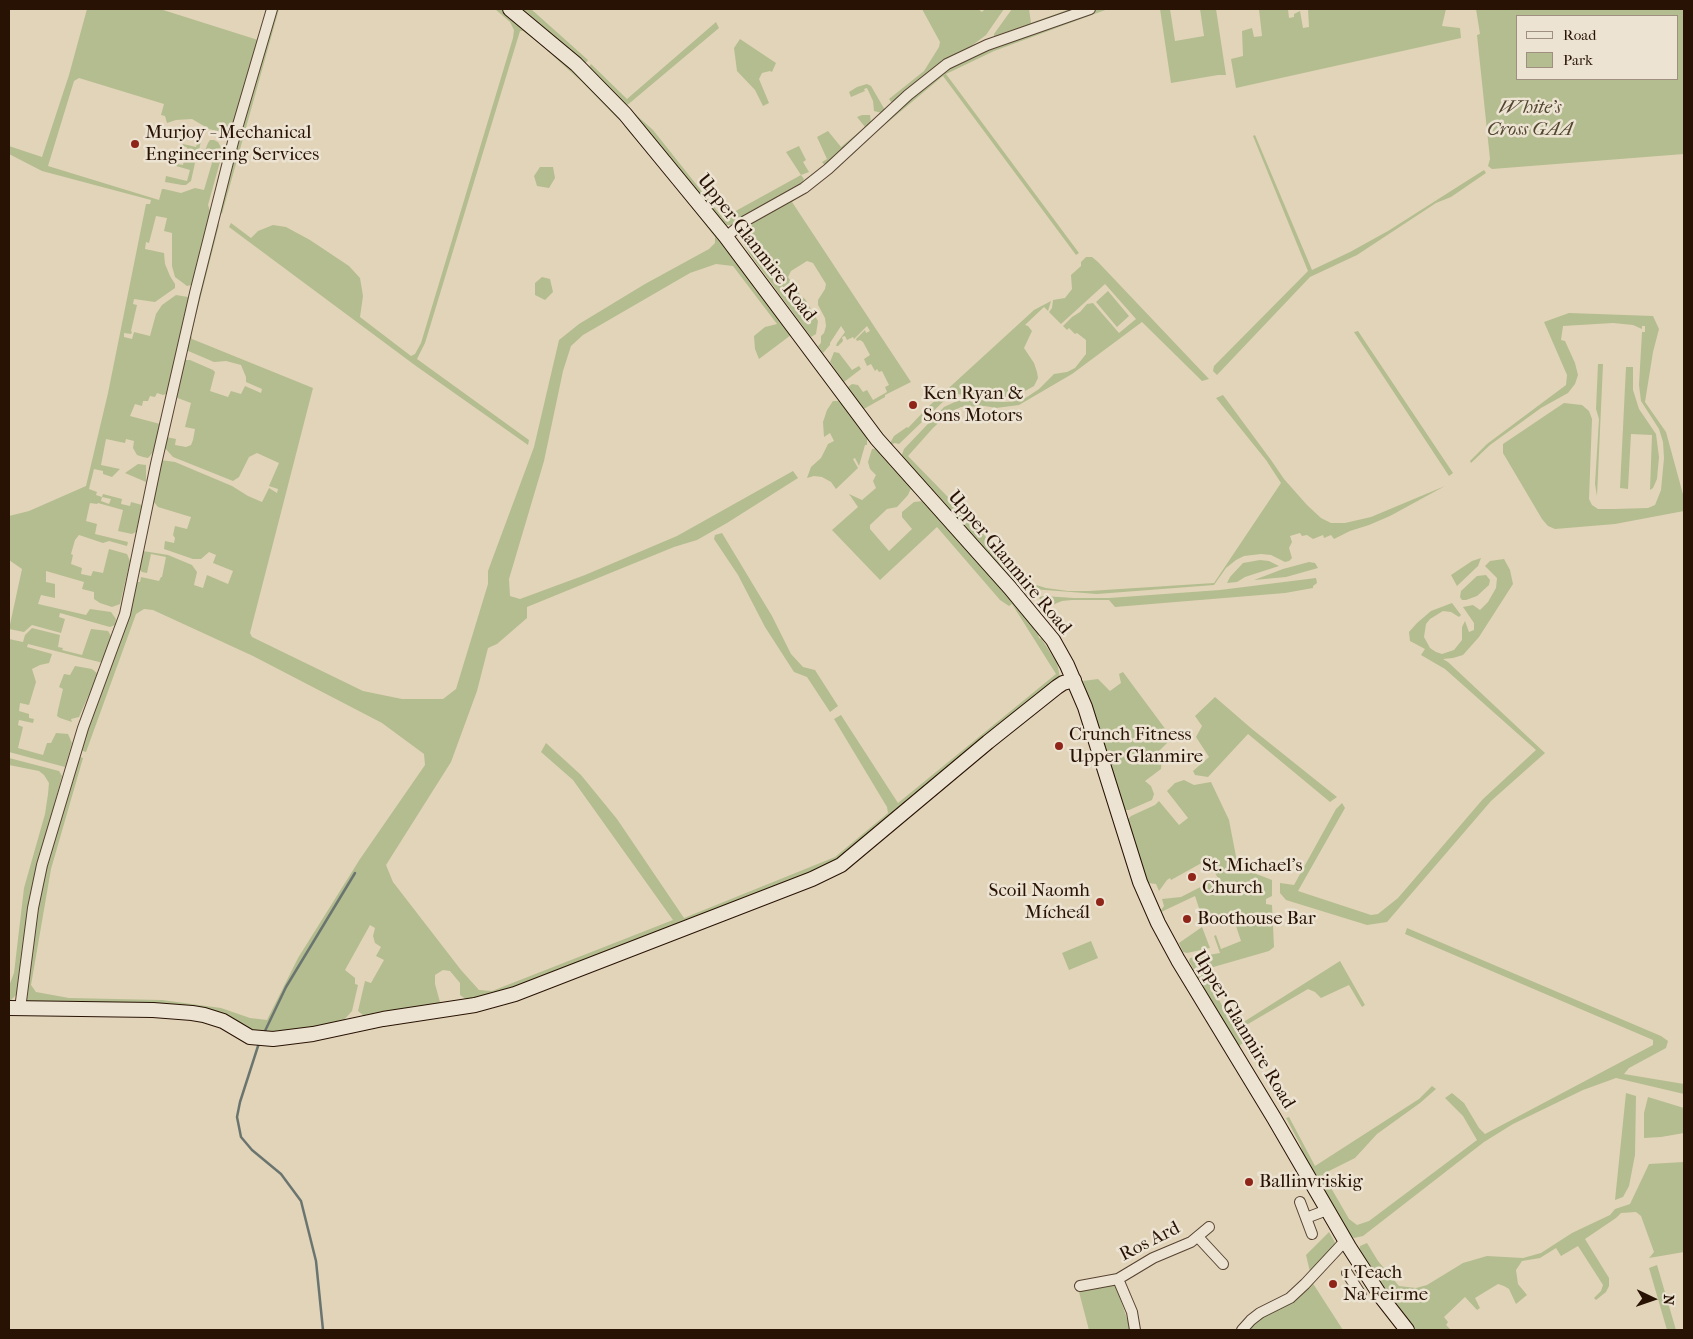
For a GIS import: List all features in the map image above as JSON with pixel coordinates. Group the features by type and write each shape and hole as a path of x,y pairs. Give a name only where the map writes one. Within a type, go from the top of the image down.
{"main road":[{"name":"Upper Glanmire Road","path":"510,9 576,64 619,108 726,237 872,433 1045,629 1060,651 1088,715 1140,882 1158,923 1178,960 1274,1118 1345,1241 1382,1298 1407,1330"},
{"path":"14,1009 153,1010 192,1013 223,1022 250,1037 273,1039 313,1034 383,1019 474,1005 515,994 812,879 841,865 1057,687 1074,680"}],"street":[{"path":"14,1009 42,865 83,728 125,614 156,464 195,293 233,142 272,9"},
{"path":"726,237 745,221 804,188 828,169 908,95 947,64 987,46 1090,9"},
{"path":"1300,1202 1312,1234"},
{"path":"1306,1218 1327,1210"},
{"name":"Ros Ard","path":"1080,1286 1118,1279 1153,1258 1198,1237 1209,1227"},
{"name":"Ros Ard","path":"1198,1237 1223,1264"},
{"path":"1242,1330 1260,1313 1290,1298 1345,1241"},
{"path":"1347,1273 1361,1294"},
{"path":"1354,1285 1368,1277"},
{"name":"Ros Ard","path":"1118,1279 1132,1312 1135,1330"}],"green space":[{"path":"87,9 160,9 258,40 236,118 232,126 221,132 209,129 192,119 176,120 167,123 165,116 161,115 164,104 79,78 74,81 48,166 159,200 162,189 181,193 195,188 204,190 214,156 204,153 210,140 218,142 223,151 208,205 211,214 195,282 187,286 175,277 172,266 172,233 164,231 167,218 156,216 149,243 146,242 145,249 164,253 165,264 175,284 175,288 155,302 134,299 133,304 137,305 132,332 131,334 124,333 124,337 132,339 134,332 150,336 156,314 162,305 176,295 188,297 169,393 163,395 157,393 155,397 150,396 148,401 143,401 142,406 135,404 130,416 160,424 165,403 156,449 148,458 143,457 137,455 133,448 134,441 126,439 125,443 106,439 101,465 120,469 112,477 103,474 103,471 94,469 89,489 97,492 96,495 102,497 103,494 122,499 121,504 130,506 131,502 142,505 136,532 132,534 118,531 123,510 98,503 90,503 86,521 97,524 95,534 128,542 127,546 109,541 103,543 79,535 75,540 71,554 73,555 71,564 82,568 81,574 91,576 93,571 103,573 109,549 127,554 130,561 120,604 112,607 100,603 94,599 94,592 82,589 84,582 46,571 46,582 55,584 55,598 41,595 38,604 86,615 90,609 111,612 116,619 115,625 110,627 60,613 59,617 65,619 61,633 32,625 24,632 9,629 22,569 9,560 9,516 29,511 86,486 108,393 146,204 150,204 151,200 42,171 9,154 9,146 42,157 69,75","holes":["102,497 111,499 109,504 101,501"]},
{"path":"275,9 279,9 222,214 218,210"},
{"path":"495,9 503,9 538,37 623,118 619,120 582,82 539,43 523,31 520,31 425,343 417,359 529,440 528,445 416,366 229,227 231,223 251,238 258,231 273,225 286,227 310,240 349,266 360,278 363,296 360,317 411,356 415,354 421,343 513,38 514,30 510,22"},
{"path":"523,9 531,9 588,60 585,64"},
{"path":"922,9 978,9 982,12 985,9 1004,9 986,35 970,47 951,57 892,103 889,99 924,71 939,47 940,42"},
{"path":"1012,9 1029,9 1031,23 1070,9 1080,9 994,40 994,34"},
{"path":"1098,9 1108,9 994,51 946,74 1079,253 1076,255 943,76 882,127 880,125 941,73 964,58"},
{"path":"1160,9 1170,9 1175,41 1204,36 1200,9 1216,9 1226,75 1171,83"},
{"path":"1259,9 1288,9 1289,18 1294,17 1294,14 1300,11 1303,28 1309,27 1308,9 1446,9 1442,26 1460,28 1461,38 1236,88 1231,59 1243,56 1242,31 1252,28 1254,37 1262,36"},
{"name":"White's Cross GAA","path":"1476,9 1684,9 1684,154 1492,169 1488,166 1490,159 1477,35 1480,34"},
{"path":"716,22 719,28 625,107 589,67 591,64 627,99"},
{"path":"740,39 776,63 772,72 762,73 759,79 769,103 763,106 755,90 737,71 734,48"},
{"path":"867,84 871,86 885,110 882,113 874,111 873,101 867,88 864,89 865,91 851,97 849,92"},
{"path":"633,112 653,130 723,218 801,175 804,179 801,185 731,225 724,225 631,114"},
{"path":"870,115 871,123 826,167 822,162 827,159 817,137 828,131 841,147 865,127 857,117"},
{"path":"627,123 669,172 791,335 759,359 755,349 754,336 765,327 777,324 733,266 716,264 690,273 583,335 571,346 563,371 544,461 509,579 510,596 520,599 585,575 677,536 793,471 798,478 697,540 674,547 527,607 527,618 497,644 488,648 477,691 451,762 386,865 393,882 461,970 479,990 492,991 673,920 573,780 541,752 546,743 581,775 617,819 684,918 835,857 888,813 887,807 834,719 841,715 898,803 1056,674 1012,604 1009,606 1000,600 937,527 880,580 832,530 858,507 849,494 862,500 876,488 873,481 876,475 870,469 868,462 872,449 879,448 912,486 908,495 897,507 887,509 870,525 870,529 889,551 912,529 902,517 902,512 914,502 925,499 1039,635 1057,663 1060,677 839,862 506,993 470,1002 460,995 460,983 450,971 443,970 435,975 435,984 440,1002 439,1006 364,1016 358,1011 365,981 371,983 384,960 376,956 381,947 375,943 373,936 375,928 370,925 345,970 355,978 355,984 358,985 352,1011 343,1023 262,1036 236,1023 25,1004 37,909 46,866 77,756 83,758 51,869 31,985 36,992 69,998 162,1000 221,1008 250,1018 267,1020 298,958 360,859 425,765 424,754 382,723 253,656 153,610 144,609 136,614 86,752 80,750 131,611 136,582 140,582 141,577 159,581 162,577 166,557 151,554 147,573 142,572 139,569 143,551 168,555 192,565 197,572 194,585 203,588 207,575 228,584 233,571 213,563 216,555 209,552 201,559 193,559 164,549 165,541 174,543 175,526 187,529 191,517 158,507 153,501 161,460 175,462 232,486 262,502 269,488 277,493 278,489 269,486 279,463 257,453 249,457 239,477 233,481 173,457 164,447 166,437 176,439 175,445 186,447 191,445 193,440 195,429 185,427 191,403 175,397 184,360 190,360 215,372 210,391 228,397 231,391 241,394 245,386 261,393 262,389 246,382 241,365 226,361 214,362 186,350 217,222 219,225 191,335 192,339 313,388 250,633 252,637 363,691 402,699 443,699 456,689 488,584 488,571 534,447 559,340 579,324 645,284 709,249 715,243 715,237 624,126"},
{"path":"181,128 202,135 198,156 185,155 187,147 182,146 183,144 196,147 199,136 178,130 177,136 172,135 170,130"},
{"path":"875,130 876,132 827,177 792,202 911,382 885,395 885,397 862,410 848,387 852,384 858,385 863,392 867,390 873,400 887,392 885,387 889,385 882,371 879,372 877,369 875,371 871,364 867,366 864,359 870,355 863,342 856,339 865,330 866,333 870,331 867,326 854,339 853,337 847,340 845,336 842,337 843,341 836,346 845,332 841,326 823,353 818,346 821,343 821,336 826,326 818,300 826,284 813,263 807,261 791,271 788,277 805,299 818,321 816,334 811,337 749,253 743,242 743,234 738,234 744,227"},
{"path":"1255,135 1312,270 1388,231 1484,170 1486,173 1451,197 1436,203 1357,255 1310,277 1217,375 1213,371 1214,366 1308,271 1253,136"},
{"path":"799,146 806,160 803,162 809,172 801,175 786,152"},
{"path":"184,158 194,160 195,163 191,181 186,185 165,182 166,176 187,181 190,170 176,166 177,164 183,165"},
{"path":"540,167 553,167 555,178 549,188 537,186 534,176"},
{"path":"1086,257 1092,257 1098,262 1209,379 1202,381 1142,322 1072,374 1019,405 996,408 985,406 961,407 949,413 933,428 908,456 981,531 1020,580 1046,588 1068,591 1214,583 1281,483 1266,460 1216,398 1223,395 1284,479 1307,505 1321,518 1331,523 1345,523 1371,517 1445,486 1390,516 1334,539 1331,535 1324,538 1323,535 1313,539 1307,535 1302,536 1300,533 1290,536 1292,542 1289,548 1292,558 1289,561 1285,562 1271,555 1244,556 1226,568 1214,585 1097,594 1032,589 1016,584 1004,573 901,457 904,449 944,407 967,399 1007,402 1019,400 1039,389 1054,374 1067,372 1075,368 1086,354 1086,340 1063,326 1087,304 1093,303 1119,333 1136,319 1105,284 1061,324 1049,312 1052,308 1053,300 1065,298 1072,289 1071,275 1081,266 1081,262"},
{"path":"542,277 550,279 553,292 545,300 535,295 535,283"},
{"path":"1108,291 1129,316 1117,327 1096,302"},
{"path":"1051,301 1048,311 1044,307 1025,325 1032,331 1024,348 1034,363 1037,372 1038,378 1034,386 1018,395 1007,397 956,394 947,398 899,444 890,445 894,436 908,428 928,407 1034,310"},
{"path":"1569,313 1653,316 1659,329 1653,352 1645,402 1666,432 1684,498 1684,511 1615,524 1555,529 1548,526 1542,519 1503,453 1503,444 1564,403 1582,405 1589,411 1592,419 1589,499 1592,505 1598,509 1614,509 1648,508 1655,505 1661,490 1664,458 1663,442 1659,429 1641,401 1639,385 1642,332 1645,332 1645,326 1642,326 1642,329 1633,325 1613,323 1563,326 1561,340 1565,341 1575,363 1578,375 1575,384 1568,393 1541,408 1490,445 1471,463 1470,461 1487,444 1566,385 1567,375 1544,322"},
{"path":"1358,331 1453,473 1449,476 1354,332"},
{"path":"834,352 839,353 852,370 859,366 861,369 844,382 830,362"},
{"path":"1598,364 1603,364 1597,496 1595,484 1599,419 1596,409"},
{"path":"1626,367 1633,367 1633,390 1639,409 1656,434 1659,457 1657,479 1650,490 1652,435 1631,434 1628,489 1620,488"},
{"path":"833,401 843,404 867,436 867,445 865,445 859,466 855,458 853,459 858,468 836,489 831,482 822,477 814,476 807,478 811,467 821,458 828,444 834,441 830,433 824,437 823,422 827,410"},
{"path":"138,464 146,465 146,482 125,473"},
{"path":"722,533 772,616 791,654 803,667 815,670 838,706 830,712 807,677 794,672 765,627 738,575 714,539 715,535"},
{"path":"1481,558 1478,566 1457,586 1451,575 1472,561"},
{"path":"1504,559 1510,570 1513,584 1479,637 1463,655 1443,659 1545,753 1491,801 1387,922 1367,925 1286,900 1280,893 1280,883 1294,885 1336,809 1342,803 1345,808 1298,891 1371,915 1378,914 1398,898 1483,799 1536,750 1445,669 1421,655 1425,649 1410,641 1409,632 1417,623 1431,611 1452,603 1461,615 1459,617 1451,612 1443,611 1430,619 1426,624 1424,637 1430,648 1436,652 1442,654 1454,650 1462,640 1462,627 1465,621 1469,632 1474,630 1474,623 1463,607 1473,605 1480,610 1488,602 1496,588 1497,578 1485,566 1490,561"},
{"path":"1260,560 1269,561 1279,566 1245,577 1237,582 1227,583 1243,563"},
{"path":"1309,562 1315,563 1318,568 1286,577 1254,580 1283,569"},
{"path":"1486,575 1490,580 1489,585 1477,596 1462,600 1460,597 1461,591 1477,576"},
{"path":"1316,578 1317,583 1313,588 1285,593 1115,607 1109,600 1072,600 1062,601 1040,610 1041,602 1039,597 1044,596 1109,598 1220,590"},
{"path":"32,628 60,635 58,647 63,648 62,650 82,655 91,629 108,631 111,636 103,663 28,644 27,647 52,654 49,663 32,669 36,682 29,705 20,703 19,711 29,714 29,718 34,719 33,723 19,720 18,725 23,727 18,748 43,755 47,743 51,743 56,733 68,734 72,743 65,767 9,752 9,639 23,642 25,635"},
{"path":"75,666 92,669 98,674 79,717 71,719 72,722 57,716 63,689 59,687 64,674 70,675"},
{"path":"1123,672 1172,738 1159,751 1162,757 1161,769 1145,781 1151,786 1154,794 1152,800 1129,810 1125,810 1083,681 1098,679 1110,691 1121,683 1119,674"},
{"path":"1215,697 1337,797 1330,802 1248,734 1208,777 1195,775 1193,771 1209,757 1196,737 1202,726 1195,716"},
{"path":"9,758 59,771 62,776 42,850 18,993 9,1002 9,986 14,973 24,888 45,814 49,783 39,771 9,765"},
{"path":"1184,780 1194,785 1211,782 1229,820 1238,867 1272,880 1272,896 1266,899 1266,904 1272,905 1274,947 1269,951 1203,970 1234,1028 1340,961 1365,1005 1362,1007 1349,985 1321,998 1315,992 1308,989 1236,1031 1243,1043 1239,1046 1234,1041 1189,961 1190,958 1220,953 1214,936 1216,935 1221,949 1241,941 1232,914 1204,923 1195,896 1159,913 1164,906 1162,899 1181,897 1218,878 1207,860 1171,880 1170,878 1159,891 1156,884 1148,883 1128,819 1159,801 1179,825 1188,818 1167,791 1175,783"},
{"path":"1202,927 1210,948 1187,953 1183,952 1179,943"},
{"path":"1407,928 1661,1036 1668,1041 1666,1048 1629,1068 1624,1074 1684,1084 1684,1094 1616,1078 1583,1090 1513,1124 1484,1142 1363,1236 1354,1238 1348,1234 1302,1153 1301,1146 1286,1118 1289,1117 1315,1166 1419,1099 1432,1086 1436,1089 1377,1134 1355,1158 1323,1174 1349,1219 1357,1225 1369,1221 1477,1140 1463,1116 1445,1098 1452,1093 1464,1103 1479,1128 1485,1134 1653,1045 1653,1040 1405,934"},
{"path":"1091,941 1098,958 1069,970 1062,953"},
{"path":"1626,1093 1636,1096 1635,1155 1629,1186 1623,1197 1615,1200"},
{"path":"1648,1097 1684,1108 1684,1133 1644,1138 1644,1113"},
{"path":"1684,1162 1684,1252 1649,1258 1654,1252 1641,1216 1636,1212 1621,1213 1585,1239 1609,1278 1609,1286 1606,1292 1596,1300 1594,1298 1601,1291 1603,1285 1578,1246 1561,1256 1556,1248 1540,1258 1522,1261 1516,1270 1518,1284 1527,1295 1516,1304 1509,1289 1498,1284 1475,1298 1480,1308 1477,1310 1465,1297 1444,1317 1448,1322 1446,1325 1451,1330 1414,1330 1398,1310 1359,1252 1360,1246 1367,1243 1378,1261 1399,1286 1416,1288 1427,1285 1463,1263 1487,1256 1523,1258 1541,1253 1572,1233 1610,1215 1615,1209 1630,1204 1649,1164"},
{"path":"1329,1232 1337,1246 1311,1276 1306,1255"},
{"path":"1657,1265 1676,1330 1667,1330 1649,1268"},
{"path":"1312,1282 1343,1330 1246,1330 1250,1325"},
{"path":"1115,1284 1131,1330 1089,1330 1079,1292"}],"waterway":[{"path":"264,1033 286,987 355,873"},
{"path":"259,1043 237,1117 241,1137 252,1150 281,1174 301,1201 316,1261 323,1330"}],"place":[{"name":"Murjoy - Mechanical Engineering Services","path":"135,144"},
{"name":"Ken Ryan & Sons Motors","path":"913,405"},
{"name":"Crunch Fitness Upper Glanmire","path":"1059,746"},
{"name":"St. Michael's Church","path":"1192,877"},
{"name":"Scoil Naomh Mícheál","path":"1100,902"},
{"name":"Boothouse Bar","path":"1187,919"},
{"name":"Ballinvriskig","path":"1249,1182"},
{"name":"1 Teach Na Feirme","path":"1333,1284"}]}
